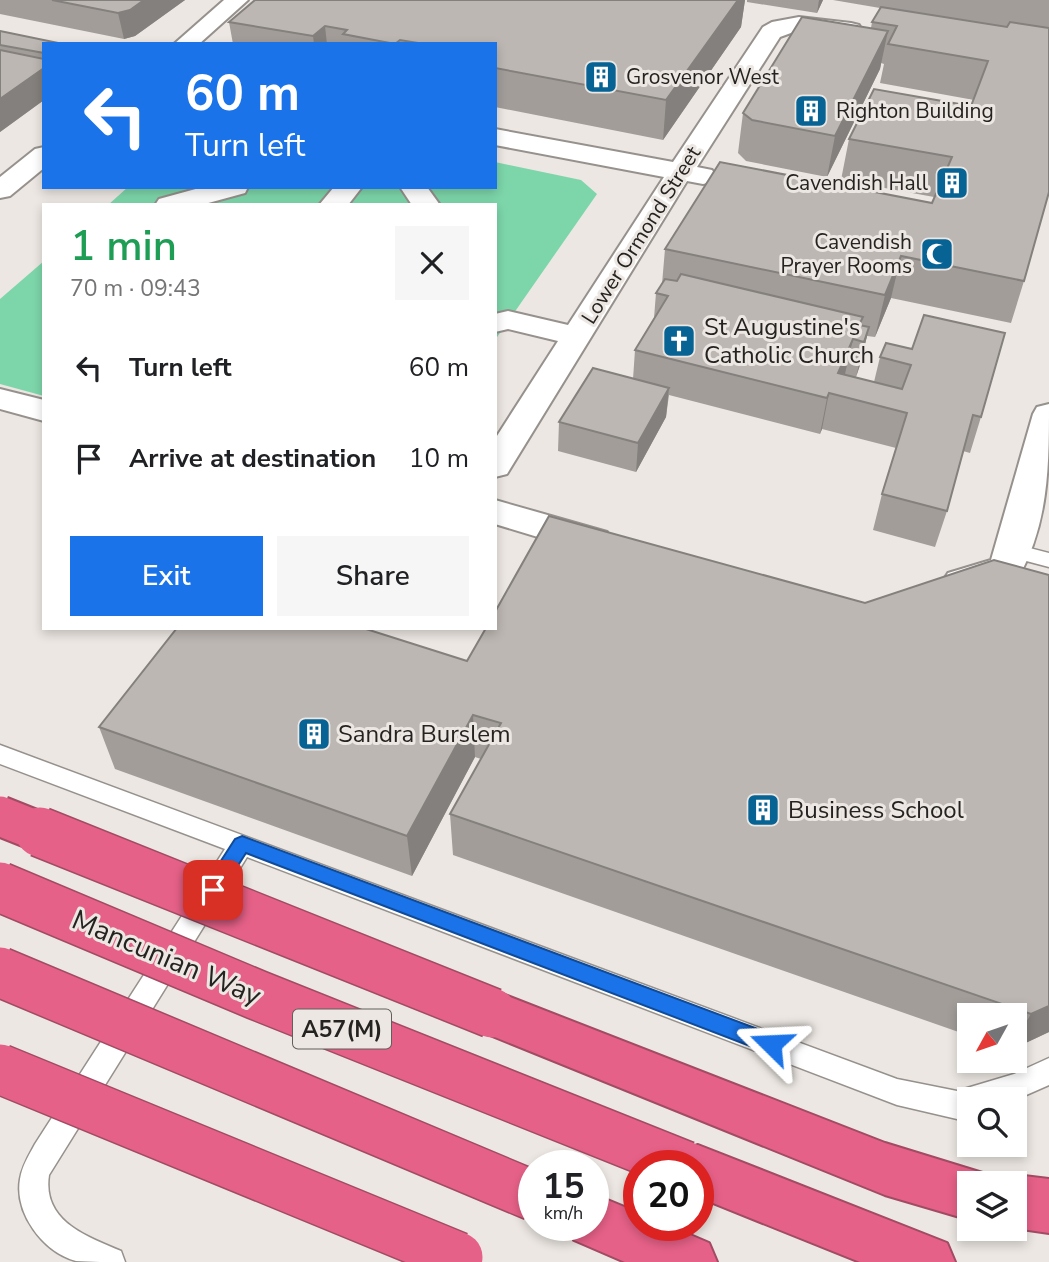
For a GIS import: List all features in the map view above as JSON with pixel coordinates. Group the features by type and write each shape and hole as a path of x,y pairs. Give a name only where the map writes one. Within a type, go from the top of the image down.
{"highway":[{"name":"A57(M)","path":"0,816 885,1169 957,1190"},
{"name":"Mancunian Way","path":"0,887 257,995 645,1150"},
{"path":"0,972 518,1189"},
{"path":"0,1069 464,1259"},
{"path":"714,1177 928,1262"},
{"path":"1027,1203 1049,1206"},
{"path":"609,1228 690,1262"}],"street":[{"path":"188,42 237,0"},
{"name":"Lower Ormond Street","path":"504,453 771,32 778,27 798,23 875,33"},
{"path":"497,137 731,182"},
{"path":"0,190 42,157"},
{"path":"176,203 228,189"},
{"path":"335,203 347,189"},
{"path":"499,315 578,336"},
{"path":"0,399 42,410"},
{"path":"929,592 1009,560 1049,414"},
{"path":"497,513 628,551"}],"lane":[{"path":"1009,560 1049,560"},
{"path":"0,754 897,1091 957,1105"},
{"path":"110,1262 68,1243 48,1226 33,1203 34,1178 45,1154 242,844"},
{"path":"1015,1087 1049,1071"}],"green space":[{"path":"497,162 581,180 597,194 497,337 497,203 110,203 126,189 497,189"},
{"path":"42,263 42,395 0,384 0,299"}],"building":[{"path":"52,0 144,0 130,10 118,13"},
{"path":"255,0 738,0 666,100 497,68 497,42 385,42 343,34 347,30 325,26 313,36 229,22"},
{"path":"881,7 1007,27 1010,22 1049,28 1049,192 1024,281 901,256 885,295 665,249 720,162 932,203 952,157 849,139 874,89 971,106 988,61 888,44 897,26 872,22"},
{"path":"802,17 888,31 835,136 752,120 743,113"},
{"path":"0,31 53,42 42,42 42,53 0,45"},
{"path":"0,50 42,59 42,69 0,99"},
{"path":"681,274 863,317 859,325 869,327 864,342 853,339 838,373 902,389 911,365 880,357 886,343 912,349 924,315 1005,333 981,417 973,415 947,511 882,494 907,413 829,393 827,398 635,350 668,296 656,293 665,279 677,281"},
{"path":"593,368 669,388 638,443 559,422"},
{"name":"Business School","path":"549,516 865,603 994,560 1049,575 1049,1006 1031,1014 1027,1013 1027,1003 999,1003 450,814 501,723 473,715 407,836 99,727 175,630 369,630 467,661 485,630 497,630 497,608"}],"place":[{"name":"Grosvenor West","path":"601,77"},
{"name":"Righton Building","path":"811,111"},
{"name":"Cavendish Hall","path":"952,183"},
{"name":"Cavendish Prayer Rooms","path":"937,254"},
{"name":"St Augustine's Catholic Church","path":"679,341"},
{"name":"Sandra Burslem","path":"314,734"},
{"name":"Business School","path":"763,810"}],"route":[{"path":"213,890 242,844 771,1044"}]}
